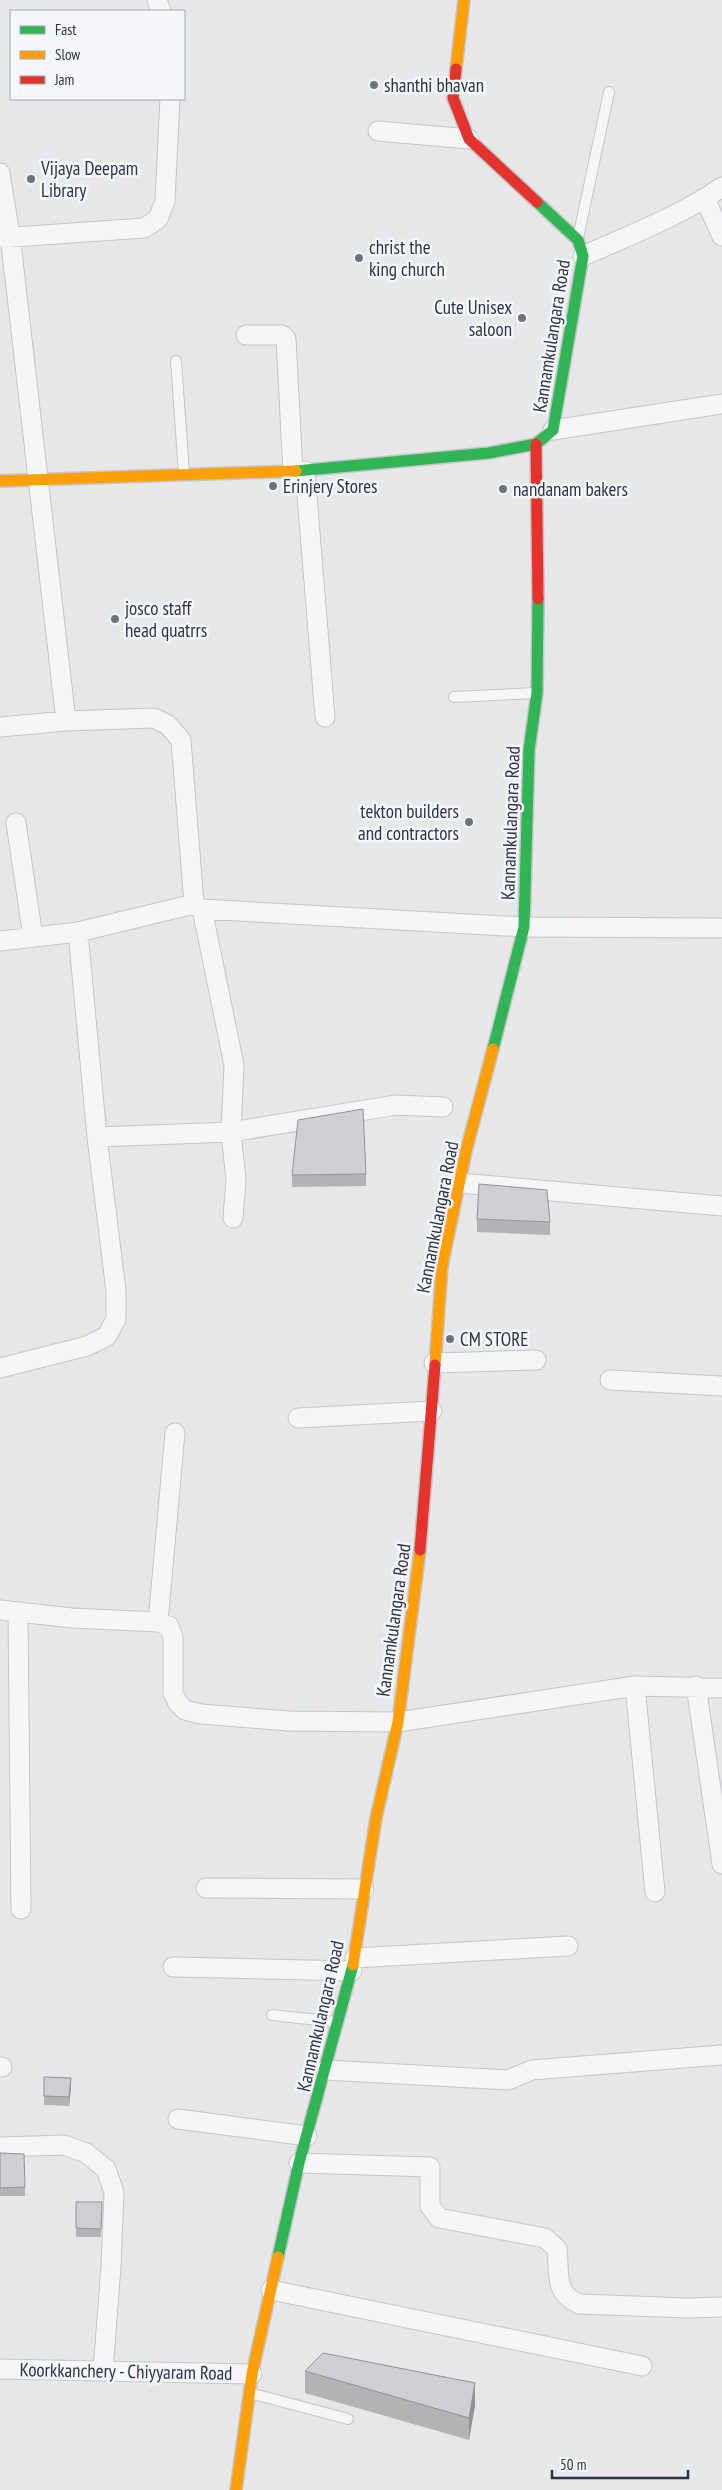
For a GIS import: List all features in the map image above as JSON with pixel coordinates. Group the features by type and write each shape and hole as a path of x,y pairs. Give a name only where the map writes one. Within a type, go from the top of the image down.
{"street":[{"name":"Kannamkulangara Road","path":"236,2490 252,2374 299,2163 326,2070 353,1964 376,1818 398,1722 422,1536 442,1266 466,1151 524,927 529,750 540,647 536,444 553,430 581,248 469,139 453,98 464,0"},
{"path":"5,236 144,228 158,219 165,201 170,100"},
{"path":"378,131 469,139"},
{"path":"0,173 5,236 66,721"},
{"path":"581,248 704,199 722,187"},
{"path":"704,199 722,236"},
{"path":"246,334 282,334 286,339 325,717"},
{"path":"553,430 722,404"},
{"path":"0,481 36,478 299,472 489,453 536,444"},
{"path":"0,727 66,721 154,718 168,725 181,740 198,906 234,1065 231,1132 236,1180 233,1218"},
{"path":"16,823 33,937"},
{"path":"0,941 78,932 198,906 524,927 722,928"},
{"path":"0,1368 87,1346 107,1336 116,1320 116,1291 97,1137 78,932"},
{"path":"97,1137 231,1132 396,1105 443,1107"},
{"path":"460,1183 722,1206"},
{"path":"434,1363 536,1360"},
{"path":"610,1380 722,1386"},
{"path":"298,1418 432,1412"},
{"path":"158,1622 175,1433"},
{"path":"21,1908 9,1611 158,1622 169,1626 173,1637 173,1693 184,1710 289,1721 398,1722 635,1686 722,1688"},
{"path":"635,1686 655,1892"},
{"path":"696,1686 722,1864"},
{"path":"206,1888 364,1888"},
{"path":"172,1967 353,1964 568,1946"},
{"path":"326,2070 508,2080 532,2070 722,2055"},
{"path":"178,2119 307,2136"},
{"path":"0,2147 64,2145 86,2153 106,2169 114,2192 111,2266 103,2371"},
{"path":"299,2163 430,2167 430,2206 440,2218 545,2238 557,2249 560,2290 568,2299 579,2304 688,2308 722,2306"},
{"path":"270,2290 642,2366"},
{"name":"Koorkkanchery - Chiyyaram Road","path":"0,2369 252,2374"}],"lane":[{"path":"581,248 609,92"},
{"path":"176,361 184,474"},
{"path":"454,696 536,693"},
{"path":"272,2015 338,2022"},
{"path":"249,2393 348,2419"}],"building":[{"path":"363,1109 366,1174 292,1175 298,1120"},
{"path":"479,1184 547,1190 550,1222 477,1219"},
{"path":"44,2077 71,2078 69,2097 44,2096"},
{"path":"0,2153 24,2154 25,2187 0,2188"},
{"path":"76,2202 102,2202 101,2229 76,2228"},
{"path":"323,2353 475,2383 469,2418 305,2371"}],"traffic: fast":[{"path":"296,471 489,453 536,444 553,430 583,256 578,240 537,202"},
{"path":"493,1049 524,927 529,750 537,693 538,599"},
{"path":"278,2257 299,2163 353,1965"}],"traffic: slow":[{"path":"456,69 464,0"},
{"path":"0,481 296,471"},
{"path":"435,1365 442,1266 466,1151 493,1049"},
{"path":"353,1965 376,1818 398,1722 420,1550"},
{"path":"236,2490 252,2374 278,2257"}],"traffic: jam":[{"path":"456,69 453,98 469,139 537,202"},
{"path":"536,444 538,599"},
{"path":"420,1550 435,1365"}],"place":[{"name":"shanthi bhavan","path":"374,85"},
{"name":"Vijaya Deepam Library","path":"31,179"},
{"name":"christ the king church","path":"359,258"},
{"name":"Cute Unisex saloon","path":"522,318"},
{"name":"Erinjery Stores","path":"273,486"},
{"name":"nandanam bakers","path":"503,489"},
{"name":"josco staff head quatrrs","path":"115,619"},
{"name":"tekton builders and contractors","path":"469,822"},
{"name":"CM STORE","path":"450,1339"}]}
